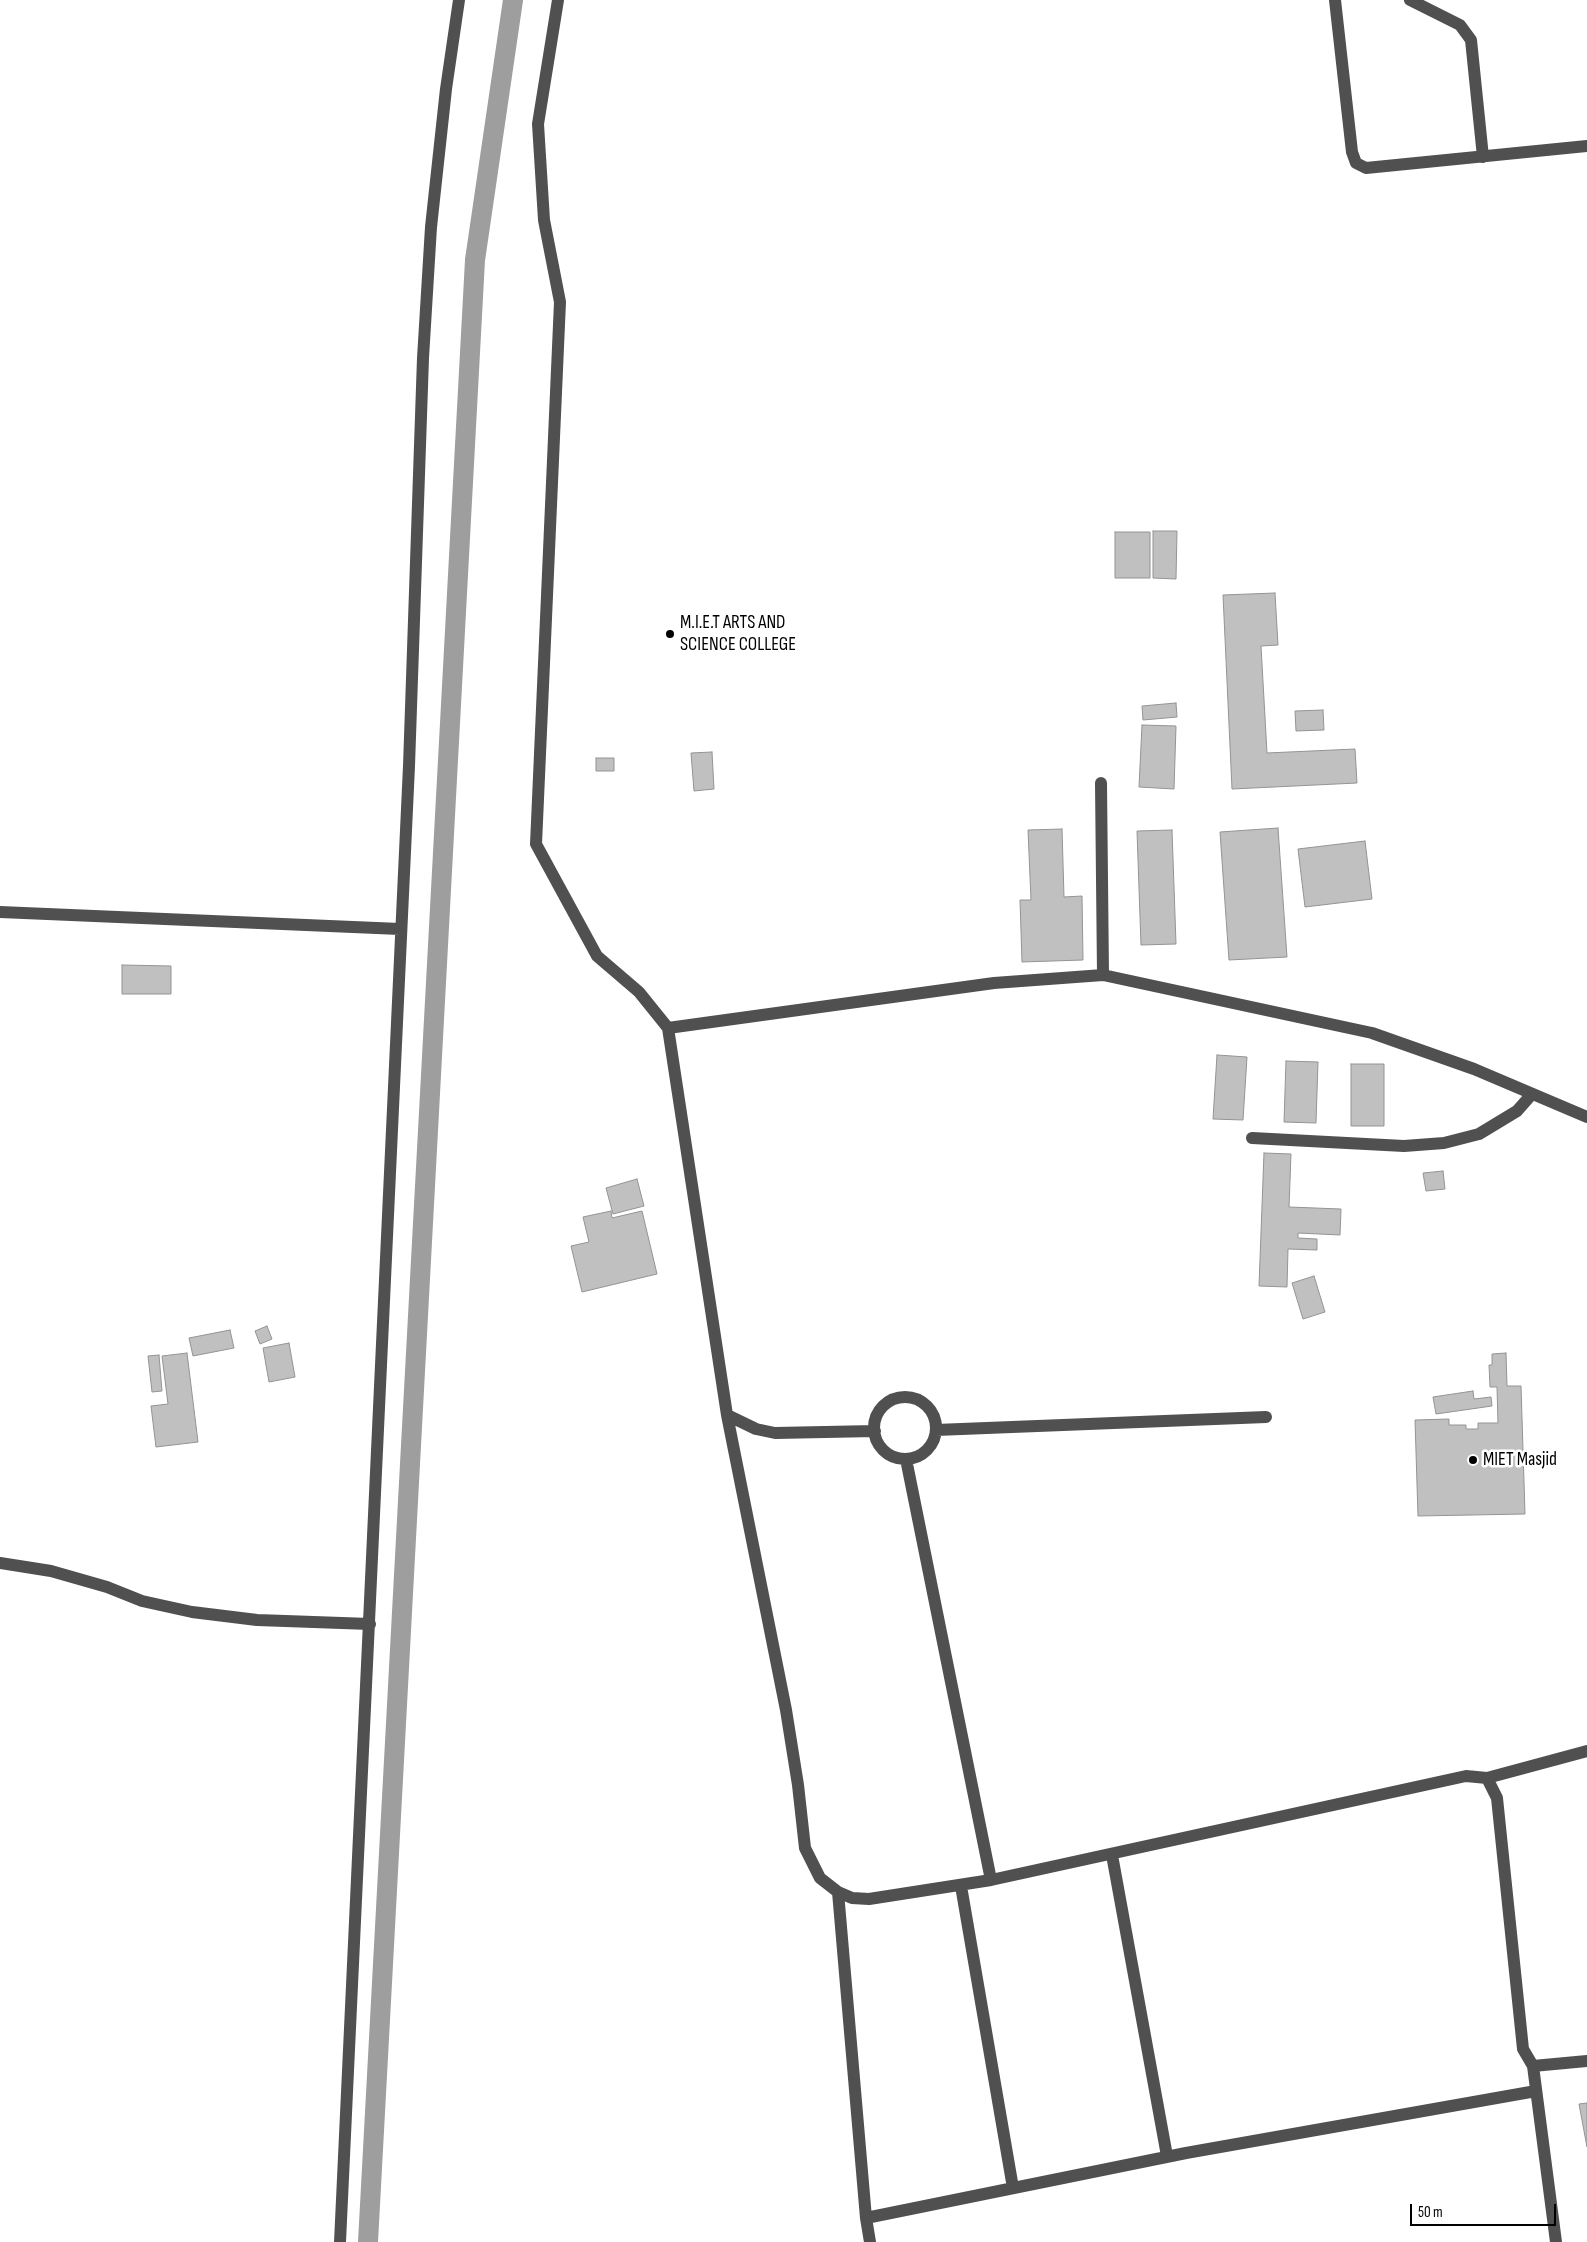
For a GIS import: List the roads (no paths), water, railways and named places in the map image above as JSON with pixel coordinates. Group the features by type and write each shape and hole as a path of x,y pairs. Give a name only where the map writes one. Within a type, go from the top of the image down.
{"street":[{"path":"340,2242 370,1624 408,766 423,349 432,217 446,88 459,0"},
{"path":"558,0 538,124 544,220 560,302 536,844 597,956 639,992 668,1028 728,1415 786,1710 798,1785 805,1848 820,1878 838,1892 852,1898 869,1899 961,1886 1112,1855 1466,1776 1488,1778 1587,1751"},
{"path":"1336,0 1352,152 1356,163 1366,168 1587,146"},
{"path":"1410,0 1460,25 1471,40 1483,157"},
{"path":"1101,783 1103,975"},
{"path":"0,912 400,929"},
{"path":"668,1028 994,983 1103,975 1372,1033 1474,1069 1587,1117"},
{"path":"1252,1138 1404,1146 1444,1142 1478,1134 1517,1111 1532,1094"},
{"path":"904,1398 919,1400 927,1406 933,1415 936,1430 932,1444 925,1452 916,1458 906,1459 886,1453 880,1445 875,1431 877,1416 883,1408 890,1402 904,1398"},
{"path":"728,1415 756,1429 775,1434 875,1431"},
{"path":"936,1430 1266,1417"},
{"path":"906,1459 991,1880"},
{"path":"0,1563 51,1571 107,1587 142,1600 192,1612 257,1620 370,1624"},
{"path":"1488,1778 1497,1798 1523,2049 1533,2066 1556,2242"},
{"path":"1112,1855 1167,2156"},
{"path":"961,1886 1013,2188"},
{"path":"838,1892 866,2218 870,2242"},
{"path":"1533,2066 1587,2061"},
{"path":"866,2218 1167,2156 1536,2091"}],"waterway":[{"path":"368,2242 475,260 513,0"}],"place":[{"name":"M.I.E.T ARTS AND SCIENCE COLLEGE","path":"670,634"},
{"name":"MIET Masjid","path":"1473,1460"}]}
